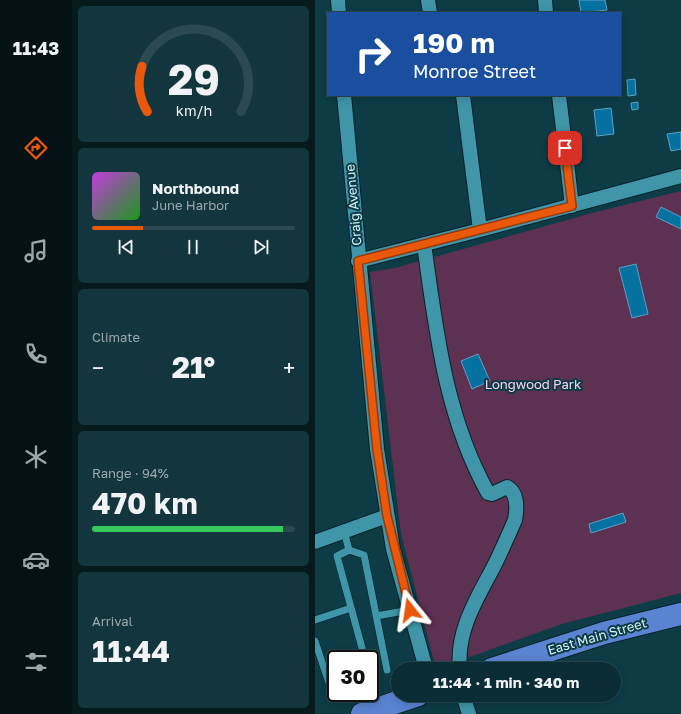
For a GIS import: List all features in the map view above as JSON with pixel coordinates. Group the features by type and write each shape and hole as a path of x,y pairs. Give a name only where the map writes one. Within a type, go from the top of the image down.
{"main road":[{"name":"East Main Street","path":"514,662 604,633 681,614"},
{"path":"362,714 397,702"}],"street":[{"path":"338,0 339,12"},
{"path":"428,0 429,12"},
{"path":"545,0 546,12"},
{"name":"Craig Avenue","path":"344,96 358,261 377,449 387,516 424,662"},
{"path":"463,96 480,230"},
{"path":"559,96 572,206"},
{"path":"358,261 572,206 681,176"},
{"path":"424,244 443,370 452,408 467,447 488,493 492,494 507,487 511,489 516,500 517,510 515,520 471,610 463,632 460,648 460,662"},
{"path":"315,542 387,516"},
{"path":"465,702 469,714"}],"lane":[{"path":"344,531 349,550"},
{"path":"363,650 337,556 349,550 364,555 387,670"},
{"path":"315,620 351,608"},
{"path":"376,616 410,610"},
{"path":"315,641 327,677"}],"green space":[{"name":"Longwood Park","path":"681,191 681,593 562,624 456,662 434,662 401,534 370,272 395,268 592,213"}],"building":[{"path":"579,0 605,0 607,10 581,12"},
{"path":"635,79 636,95 628,96 627,80"},
{"path":"638,102 638,109 632,110 631,103"},
{"path":"611,108 614,134 597,136 594,110"},
{"path":"681,132 681,149 671,151 667,134"},
{"path":"661,207 681,217 681,229 656,217"},
{"path":"636,264 648,314 632,318 619,268"},
{"path":"478,354 490,381 472,389 461,361"},
{"path":"623,513 626,522 591,533 589,524"}],"route":[{"path":"410,610 393,549 377,449 358,261 572,206 565,148"}]}
